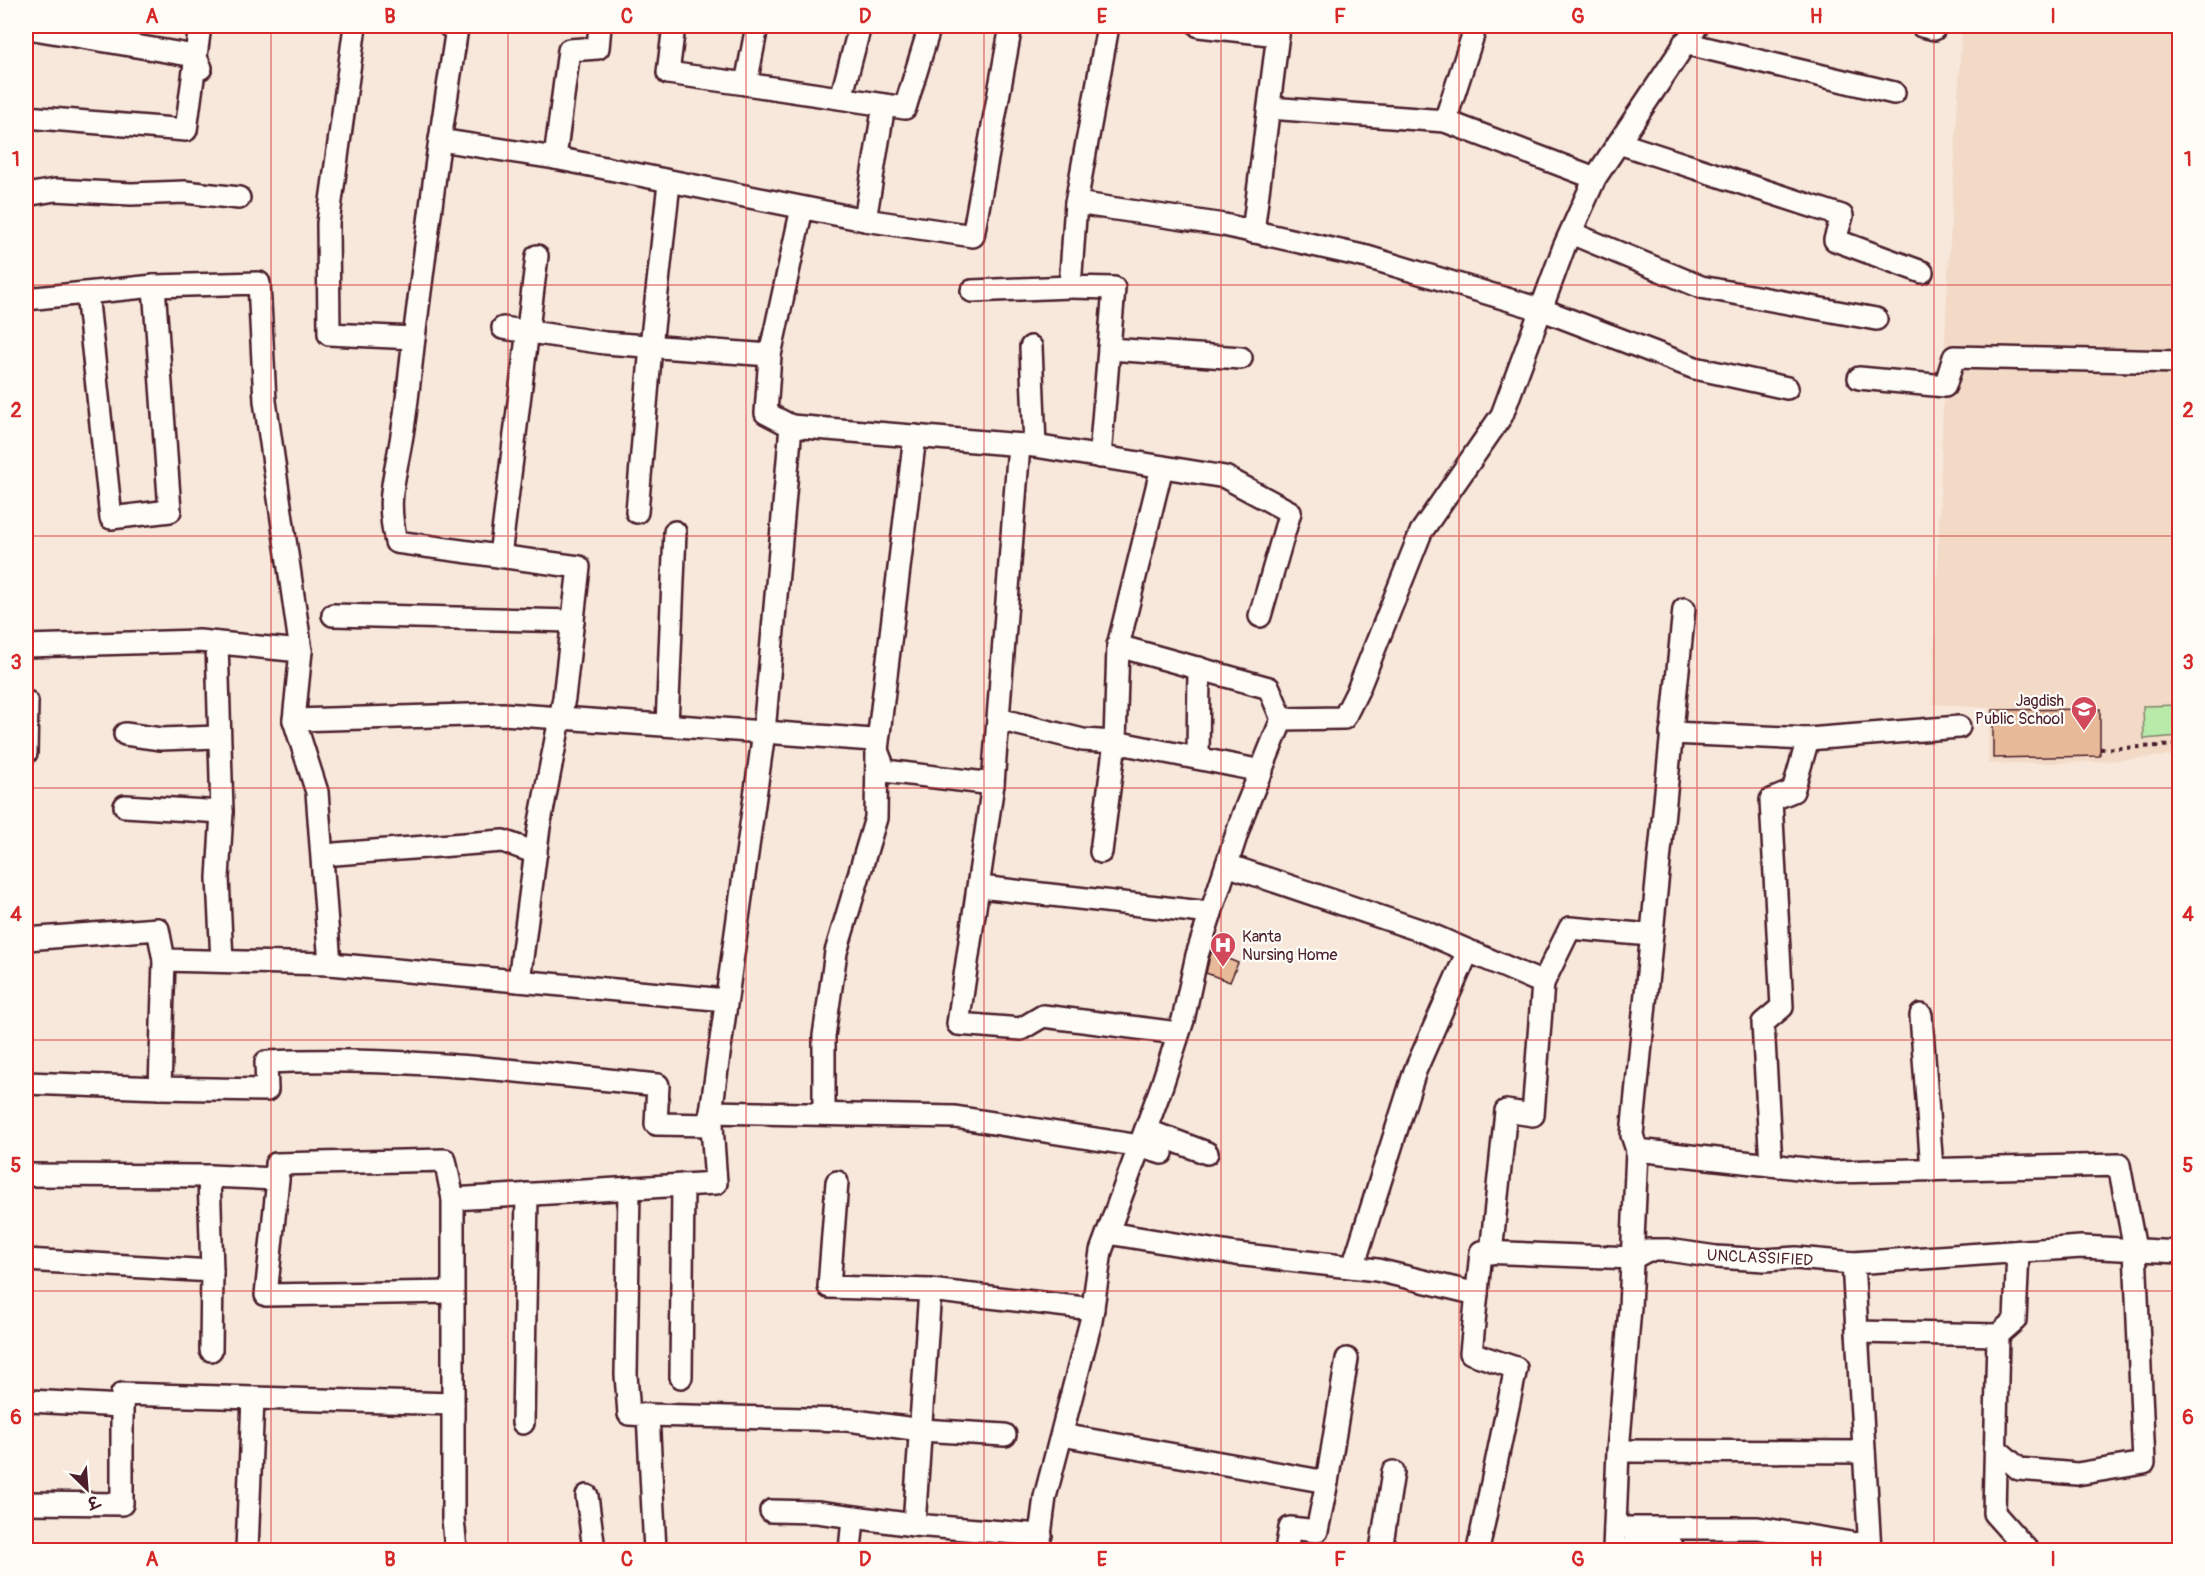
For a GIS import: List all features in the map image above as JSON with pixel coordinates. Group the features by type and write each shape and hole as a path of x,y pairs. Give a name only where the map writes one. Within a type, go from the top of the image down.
{"street":[{"path":"26,117 186,130 200,66 200,26"},
{"path":"355,26 328,223 329,334 414,338"},
{"path":"460,26 440,140 401,443 392,478 390,515 396,542 579,567 560,718 536,853 519,981"},
{"path":"555,158 569,50 598,48 600,26"},
{"path":"675,26 668,73 905,108 930,26"},
{"path":"746,84 757,26"},
{"path":"841,98 860,26"},
{"path":"440,140 555,158 669,183 865,220 973,236 1011,26"},
{"path":"1070,287 1076,203 1108,26"},
{"path":"1199,26 1279,30 1253,232"},
{"path":"1445,121 1476,26"},
{"path":"1282,719 1344,718 1358,690 1421,532 1502,415 1570,233 1594,178 1697,26"},
{"path":"27,31 200,66"},
{"path":"1684,43 1894,93"},
{"path":"865,220 884,105"},
{"path":"1269,108 1445,121 1594,178"},
{"path":"1619,143 1842,216 1835,240 1922,272"},
{"path":"637,512 651,346 669,183"},
{"path":"26,195 55,190 130,194 185,192 239,198"},
{"path":"1076,203 1253,232 1367,257 1543,310 1695,368 1787,388"},
{"path":"802,208 770,355 766,413 790,426 1027,445 1225,477 1290,512 1260,616"},
{"path":"1570,233 1701,287 1876,319"},
{"path":"500,556 530,332 537,256"},
{"path":"26,299 154,286 259,283 265,401 301,651 294,720 317,792 330,964"},
{"path":"87,293 111,518 170,511 154,286"},
{"path":"972,291 1070,287 1114,288 1100,457"},
{"path":"503,328 605,343 770,355"},
{"path":"1031,347 1027,445 993,784 958,1024 1021,1029 1042,1016 1178,1033"},
{"path":"1109,349 1241,358"},
{"path":"1859,378 1945,386 1954,357 2180,362"},
{"path":"453,1199 716,1182 712,1118 726,1000 764,732 790,426"},
{"path":"824,1114 824,1036 836,952 876,818 877,750 915,436"},
{"path":"1101,852 1115,742 1118,646 1162,467"},
{"path":"667,725 675,532"},
{"path":"1614,1551 1637,1150 1632,1135 1684,609"},
{"path":"333,615 573,621"},
{"path":"26,645 217,643 301,651"},
{"path":"217,643 222,812 218,878 222,961"},
{"path":"771,1511 817,1512 1040,1543 1046,1497 1093,1309 1101,1251 1143,1138 1178,1033 1197,955 1243,815 1282,719 1269,688 1118,646"},
{"path":"1198,758 1199,668"},
{"path":"26,753 27,702"},
{"path":"294,720 503,714 873,740 885,771 993,784"},
{"path":"998,719 1083,740 1115,742 1262,771"},
{"path":"1671,733 1808,739 1959,727"},
{"path":"125,734 161,739 218,737"},
{"path":"1771,1165 1763,1023 1782,1007 1771,800 1793,791 1808,739"},
{"path":"125,806 222,812"},
{"path":"335,854 503,841 536,853"},
{"path":"1227,865 1422,931 1543,983"},
{"path":"989,888 1211,913"},
{"path":"26,939 158,928 164,960 160,1088"},
{"path":"1478,1551 1516,1368 1471,1353 1481,1252 1491,1253 1506,1111 1533,1115 1543,983 1570,928 1651,935"},
{"path":"1353,1267 1415,1071 1468,951"},
{"path":"164,960 330,964 726,1000"},
{"path":"1920,1015 1932,1170"},
{"path":"26,1083 267,1090 266,1062 329,1059 486,1068 658,1086 656,1124 712,1118 824,1114 955,1117 1143,1138 1207,1153"},
{"path":"1143,1138 1162,1153"},
{"path":"1637,1150 1833,1172 2119,1166 2135,1250 2144,1463 2077,1474 2031,1470 2019,1468 1995,1448"},
{"path":"453,1292 267,1295 278,1179 276,1164 445,1160 453,1199 453,1292 453,1519 456,1551"},
{"path":"26,1175 209,1176 278,1179"},
{"path":"209,1176 212,1271 211,1350"},
{"path":"837,1182 829,1287 930,1290 1093,1309"},
{"path":"681,1377 683,1185"},
{"path":"629,1188 626,1375 629,1414 848,1420 921,1430 1005,1435"},
{"path":"523,1423 526,1194"},
{"path":"1108,1233 1236,1254 1377,1270 1477,1294"},
{"name":"UNCLASSIFIED","path":"1491,1253 1632,1258 1648,1250 1668,1250 1716,1257 1765,1260 1796,1258 1853,1263 2081,1247 2180,1252"},
{"path":"1857,1332 1998,1335 2015,1320 2018,1252"},
{"path":"26,1260 212,1271"},
{"path":"1615,1528 1758,1528 1870,1546 1853,1263"},
{"path":"914,1525 930,1290"},
{"path":"1998,1335 1994,1513 2027,1551"},
{"path":"1286,1551 1290,1528 1317,1531 1328,1482 1347,1359"},
{"path":"26,1503 122,1504 122,1394 453,1404"},
{"path":"247,1551 253,1398"},
{"path":"30,1401 122,1406"},
{"path":"648,1415 656,1551"},
{"path":"1062,1435 1328,1482"},
{"path":"1618,1451 1864,1452"},
{"path":"1382,1551 1393,1472"},
{"path":"587,1496 594,1551"},
{"path":"850,1551 853,1518"},
{"path":"1631,1551 1632,1547 1655,1543 1671,1546 1672,1551"}],"path":[{"path":"2100,750 2180,745"}],"shaded area":[{"path":"1962,26 2179,26 2179,755 2095,762 1988,764 1989,708 1933,704 1946,313"}],"green space":[{"path":"2179,705 2179,736 2144,739 2143,706"}],"building":[{"path":"2100,709 2100,756 1993,758 1993,710"},
{"path":"1211,952 1238,963 1230,982 1206,973"}],"place":[{"name":"Jagdish Public School","path":"2084,732"},
{"name":"Kanta Nursing Home","path":"1223,968"}]}
